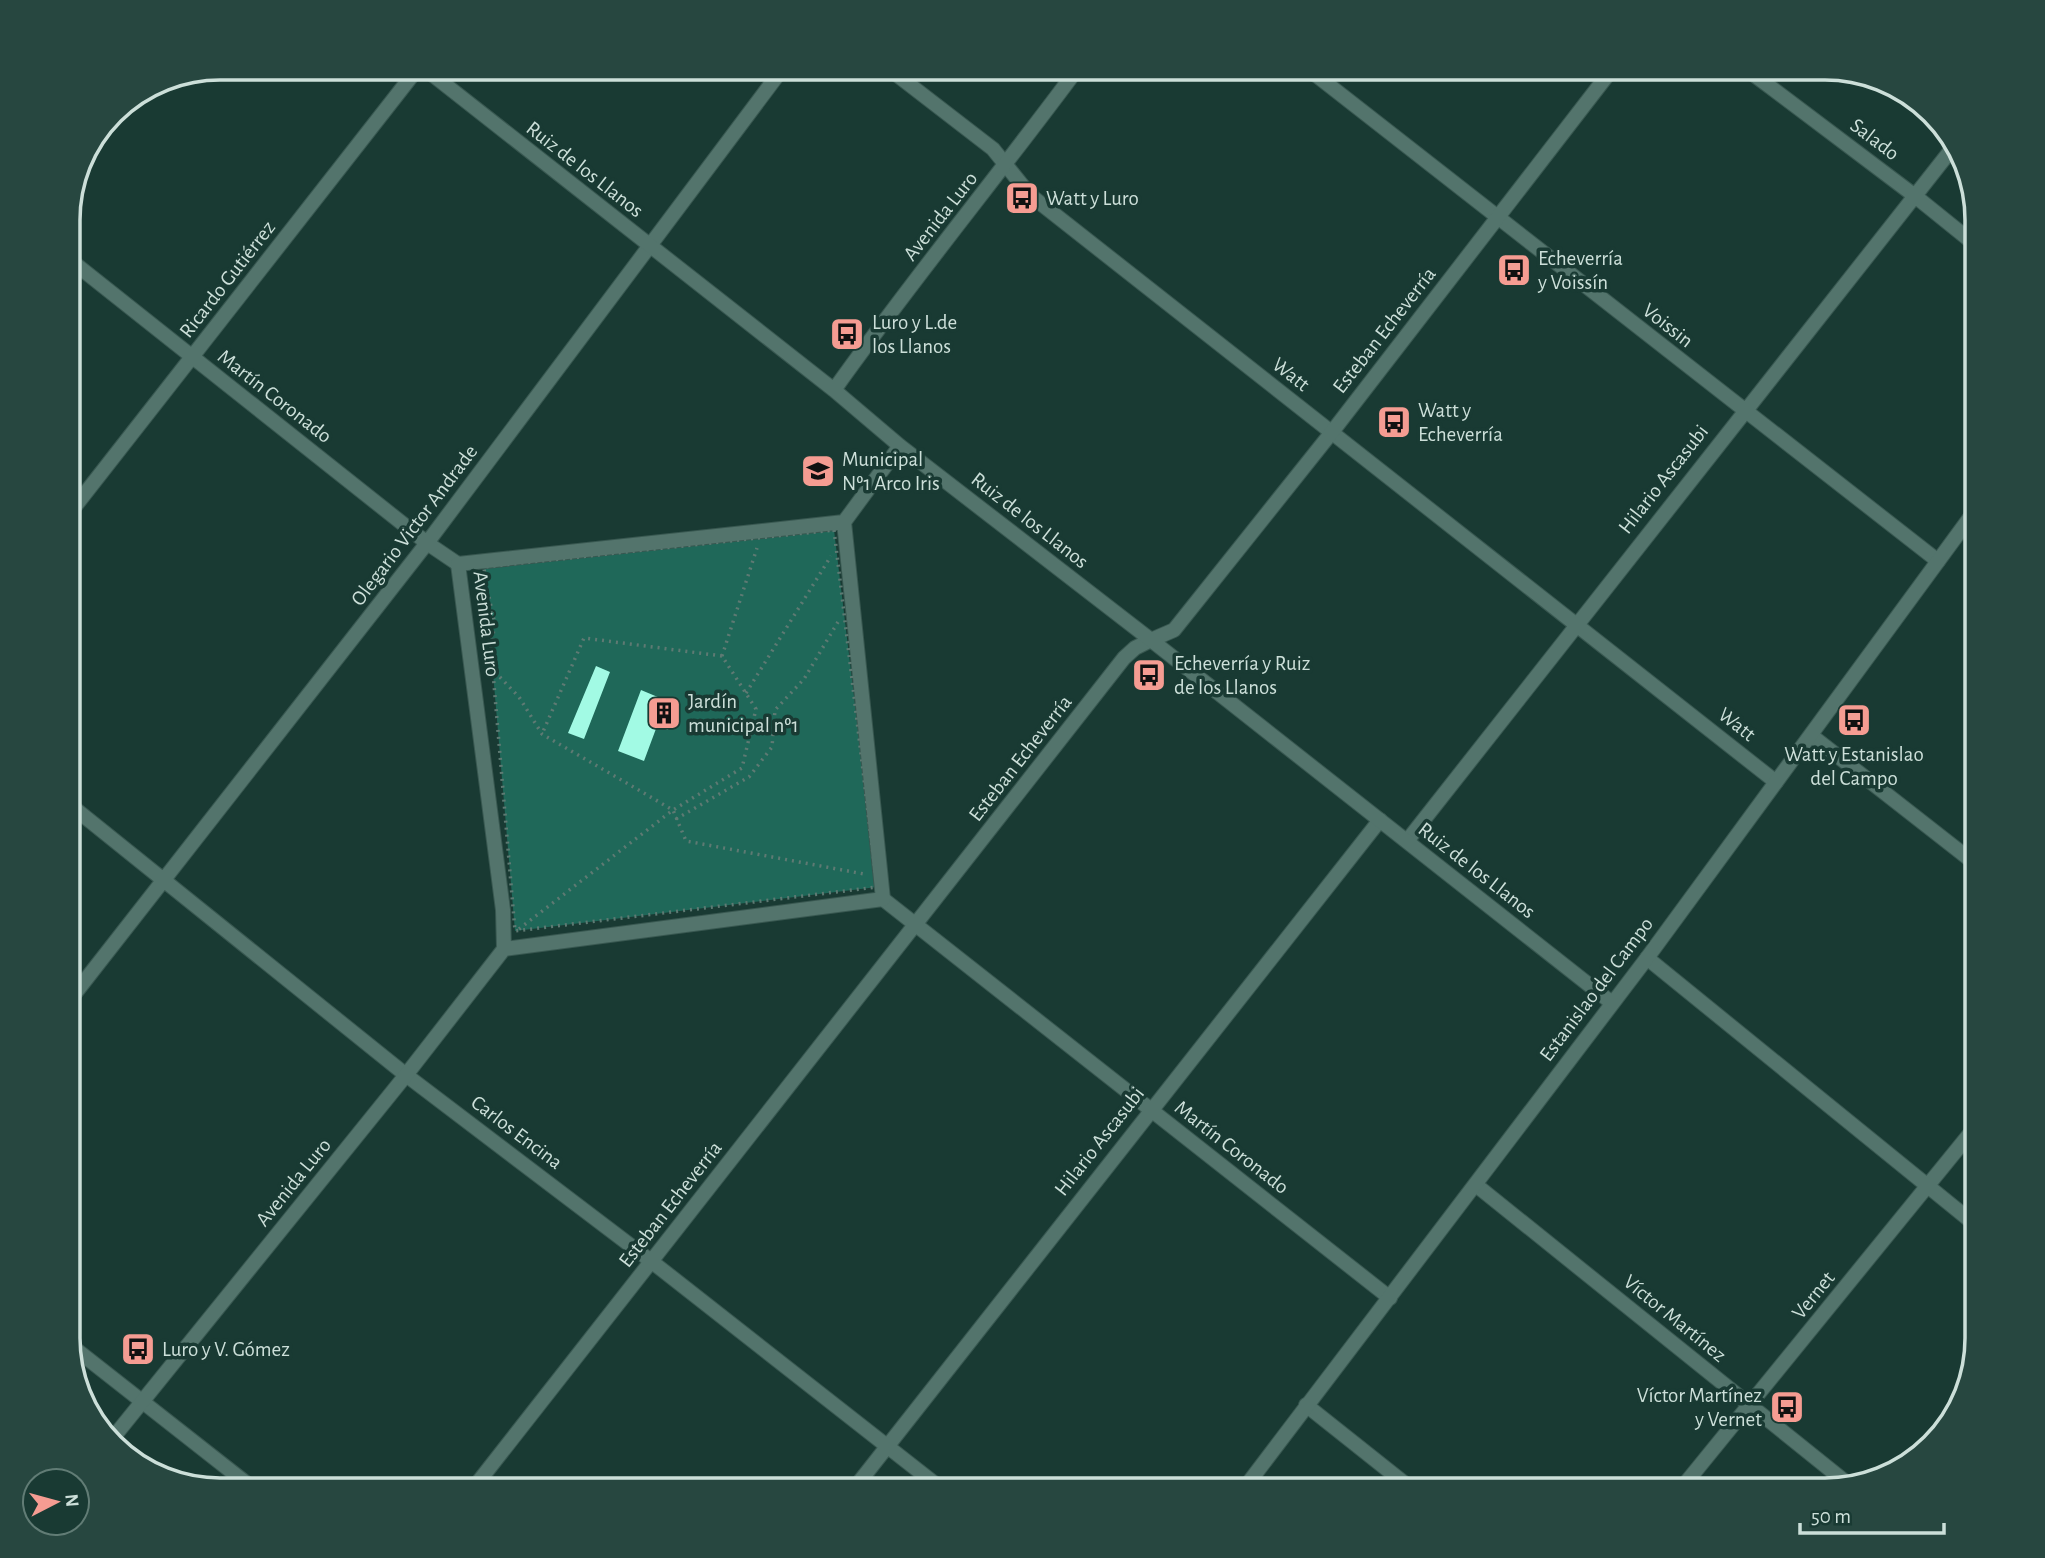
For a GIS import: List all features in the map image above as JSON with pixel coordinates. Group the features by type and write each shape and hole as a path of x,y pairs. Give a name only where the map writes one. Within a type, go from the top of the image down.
{"street":[{"name":"Avenida Luro","path":"834,390 1070,80"},
{"name":"Voissin","path":"1323,80 1938,561"},
{"name":"Esteban Echeverría","path":"481,1478 1124,658 1135,648 1174,630 1332,432 1604,80"},
{"name":"Salado","path":"1761,80 1965,236"},
{"name":"Ricardo Gutiérrez","path":"81,499 408,81"},
{"name":"Ruiz de los Llanos","path":"440,81 834,390 900,446 1152,640 1612,1003"},
{"name":"Olegario Victor Andrade","path":"81,986 428,543 774,81"},
{"name":"Watt","path":"904,81 993,149 1030,195 1776,782"},
{"name":"Hilario Ascasubi","path":"1407,841 1948,154"},
{"name":"Martín Coronado","path":"81,269 458,564"},
{"path":"504,948 883,899 844,522 900,446"},
{"name":"Avenida Luro","path":"117,1432 406,1075 504,948 503,910 458,564 844,522"},
{"name":"Estanislao del Campo","path":"1252,1478 1647,958 1964,527"},
{"path":"1812,736 1965,856"},
{"name":"Carlos Encina","path":"81,813 406,1075 651,1261 928,1478"},
{"name":"Hilario Ascasubi","path":"862,1478 1380,820"},
{"name":"Martín Coronado","path":"883,899 1390,1298"},
{"path":"1647,958 1965,1217"},
{"name":"Vernet","path":"1690,1478 1965,1140"},
{"name":"Víctor Martínez","path":"1476,1185 1839,1476"},
{"path":"82,1354 240,1478"},
{"path":"1306,1405 1398,1478"}],"path":[{"path":"484,567 834,530 877,887 515,932"},
{"path":"722,656 761,537"},
{"path":"746,694 836,548"},
{"path":"484,567 515,932"},
{"path":"484,567 494,620 492,659 502,680"},
{"path":"676,818 748,777 772,747 775,710 804,679 844,612"},
{"path":"542,734 584,638 722,656"},
{"path":"515,932 673,810 742,768 755,709 722,656"},
{"path":"493,671 519,697 542,734 673,810 686,841 875,876"}],"green space":[{"path":"834,530 877,887 515,931 484,567"}],"building":[{"path":"596,666 610,672 584,739 568,733"},
{"path":"641,690 677,705 668,730 657,726 644,761 618,751"}],"place":[{"name":"Watt y Luro","path":"1022,198"},
{"name":"Echeverría y Voissín","path":"1514,270"},
{"name":"Luro y L.de los Llanos","path":"847,334"},
{"name":"Watt y Echeverría","path":"1394,422"},
{"name":"Municipal Nº1 Arco Iris","path":"818,471"},
{"name":"Echeverría y Ruiz de los Llanos","path":"1149,675"},
{"name":"Jardín municipal nº1","path":"664,713"},
{"name":"Watt y Estanislao del Campo","path":"1854,720"},
{"name":"Luro y V. Gómez","path":"138,1349"},
{"name":"Víctor Martínez y Vernet","path":"1787,1407"}]}
